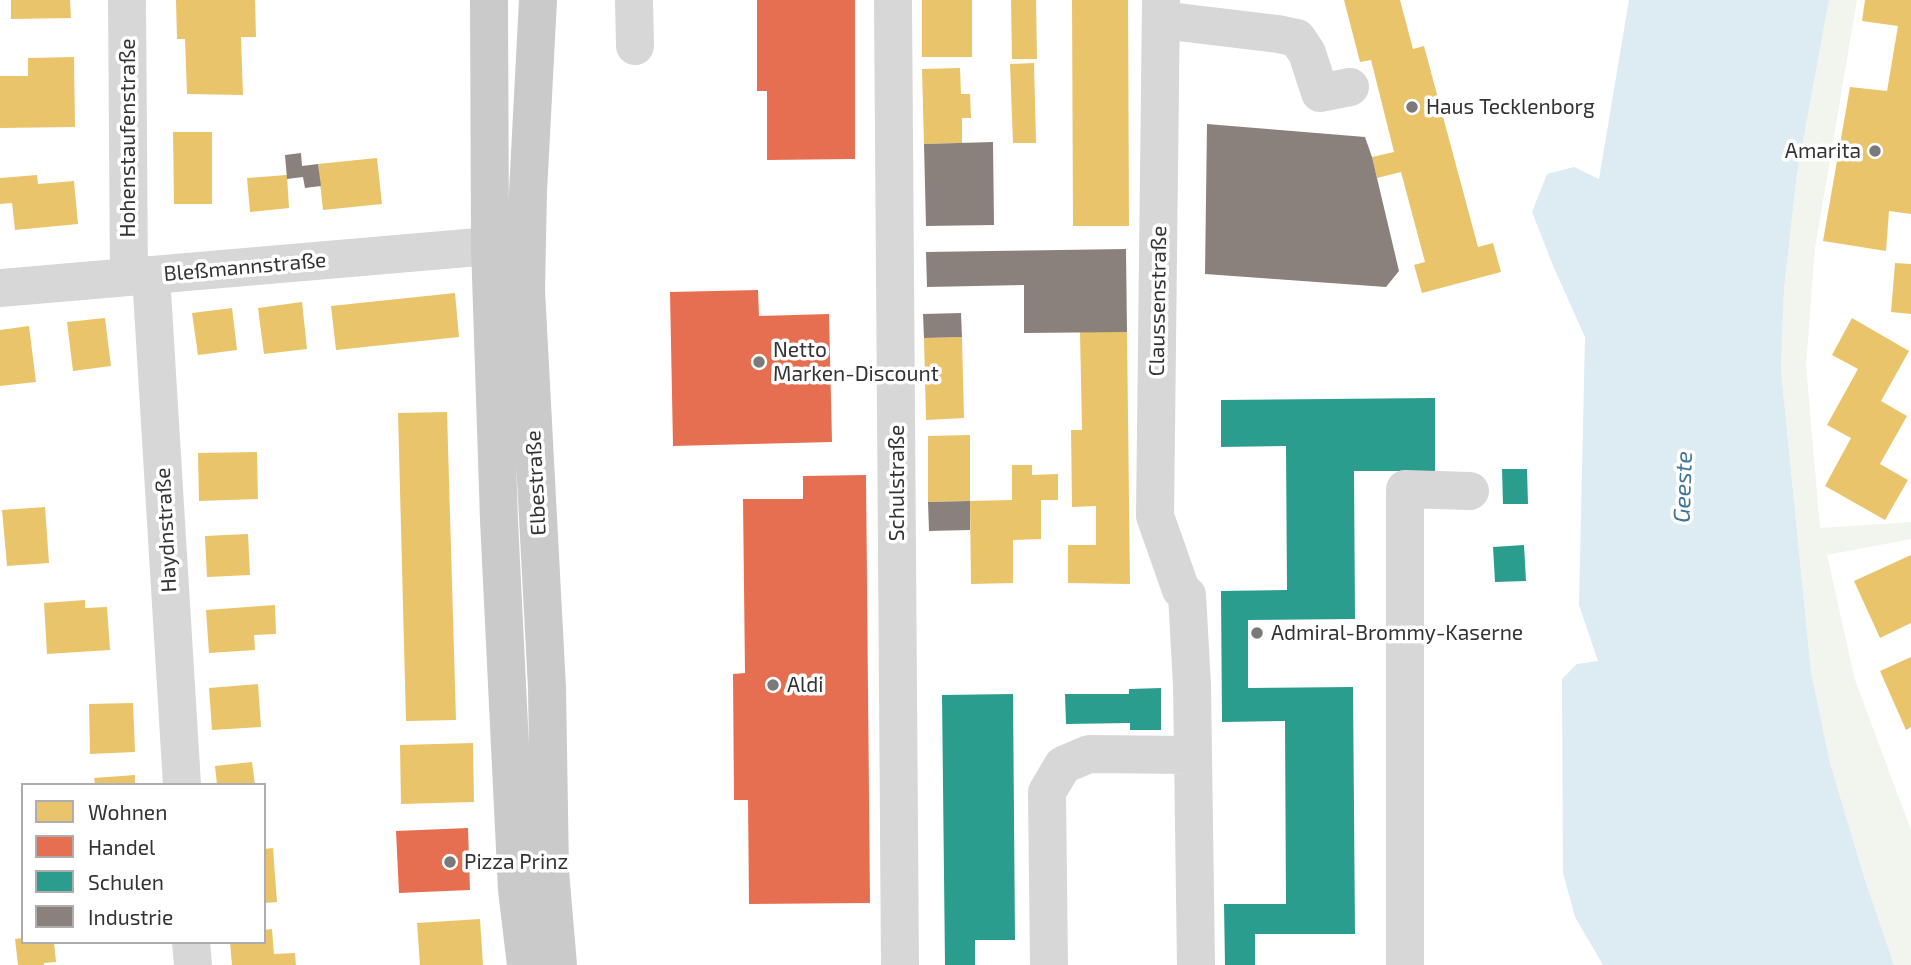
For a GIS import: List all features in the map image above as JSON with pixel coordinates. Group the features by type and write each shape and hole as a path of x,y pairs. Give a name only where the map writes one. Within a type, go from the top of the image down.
{"main road":[{"name":"Elbestraße","path":"489,0 490,246 499,520 517,890 526,965"},
{"name":"Elbestraße","path":"538,0 526,290 547,688 550,871 558,965"}],"street":[{"name":"Hohenstaufenstraße","path":"127,0 140,276"},
{"path":"634,0 635,46"},
{"name":"Schulstraße","path":"893,0 900,965"},
{"path":"1161,10 1297,38 1307,53 1320,93 1350,87"},
{"name":"Claussenstraße","path":"1161,10 1155,516 1181,590 1187,595 1192,685 1192,755"},
{"name":"Bleßmannstraße","path":"0,288 490,246"},
{"name":"Haydnstraße","path":"140,276 182,783"},
{"path":"1405,965 1405,489 1470,491"},
{"path":"1049,965 1047,792 1063,765 1089,754 1192,755 1196,965"},
{"path":"191,944 193,965"}],"shaded area":[{"path":"1829,0 1857,0 1815,248 1806,365 1820,528 1911,522 1911,539 1827,555 1855,680 1911,830 1911,965 1894,965 1830,763 1811,672 1781,370 1784,289 1797,174"}],"water":[{"name":"Geeste","path":"1629,0 1829,0 1797,174 1784,289 1781,370 1811,672 1830,763 1894,965 1603,965 1575,917 1563,873 1562,679 1577,664 1598,661 1579,605 1585,337 1532,212 1547,174 1574,167 1599,179"}],"building: Wohnen":[{"path":"11,0 70,0 71,18 11,19"},
{"path":"176,0 255,0 256,37 241,37 243,95 187,94 185,39 177,39"},
{"path":"922,0 972,0 972,57 922,57"},
{"path":"1011,0 1036,0 1037,59 1012,59"},
{"path":"1072,0 1128,0 1129,226 1073,226"},
{"name":"Haus Tecklenborg","path":"1344,0 1400,0 1413,49 1424,46 1478,247 1493,243 1501,272 1422,293 1414,265 1425,262 1401,172 1377,178 1372,157 1394,152 1371,60 1360,62"},
{"name":"Amarita","path":"1865,0 1911,0 1911,214 1889,211 1886,251 1823,241 1850,87 1887,91 1898,26 1862,21"},
{"path":"74,57 75,127 0,128 0,76 28,76 28,58"},
{"path":"1034,63 1036,143 1013,143 1010,64"},
{"path":"960,68 961,94 970,94 971,118 962,118 962,143 924,144 922,69"},
{"path":"173,132 212,132 212,204 174,204"},
{"path":"377,158 382,204 323,210 318,164"},
{"path":"37,175 38,184 74,181 78,224 15,230 12,203 0,204 0,178"},
{"path":"287,175 289,208 250,212 247,178"},
{"path":"1895,263 1911,264 1911,314 1891,312"},
{"path":"455,293 459,337 336,350 331,306"},
{"path":"302,302 307,349 264,354 258,308"},
{"path":"232,308 237,350 198,355 192,313"},
{"path":"105,318 111,366 73,371 67,322"},
{"path":"1852,318 1909,351 1881,401 1907,416 1880,464 1908,480 1885,520 1825,486 1851,438 1827,425 1858,369 1832,355"},
{"path":"29,326 36,382 0,386 0,330"},
{"path":"1080,332 1127,332 1130,584 1068,583 1068,545 1096,545 1096,506 1072,507 1071,430 1082,430"},
{"path":"962,337 964,418 926,420 924,338"},
{"path":"447,412 456,720 406,721 398,413"},
{"path":"970,435 970,501 928,502 928,436"},
{"path":"257,452 258,499 199,501 198,453"},
{"path":"1012,465 1032,465 1032,475 1058,474 1058,500 1041,500 1041,539 1013,540 1013,583 971,584 970,501 1012,500"},
{"path":"45,507 49,563 7,566 2,510"},
{"path":"248,534 250,575 207,577 205,536"},
{"path":"1911,555 1911,623 1880,638 1854,581"},
{"path":"85,600 85,608 107,607 110,650 47,654 44,603"},
{"path":"275,605 276,634 254,635 255,650 209,653 206,610"},
{"path":"1911,657 1911,727 1906,730 1880,671"},
{"path":"258,684 261,727 212,730 209,688"},
{"path":"133,703 135,752 90,754 89,704"},
{"path":"473,743 474,802 401,804 400,745"},
{"path":"252,762 255,783 217,783 215,766"},
{"path":"135,775 135,783 95,783 94,778"},
{"path":"273,848 277,902 266,903 266,849"},
{"path":"480,919 483,965 420,965 417,923"},
{"path":"272,929 274,954 295,953 296,965 232,965 230,944 266,944 266,930"},
{"path":"21,938 21,944 54,944 56,962 18,965 15,939"}],"building: Handel":[{"path":"757,0 855,0 855,159 767,160 767,91 757,91"},
{"path":"758,290 759,316 829,314 832,442 673,446 670,292"},
{"path":"866,475 870,903 749,904 748,800 734,800 733,674 745,673 743,499 803,499 803,476"},
{"path":"468,828 470,890 399,893 396,831"}],"building: Schulen":[{"path":"1435,398 1435,471 1354,471 1355,619 1248,620 1248,688 1353,687 1355,934 1255,934 1255,965 1225,965 1224,904 1286,904 1285,721 1222,722 1221,591 1287,590 1286,446 1221,447 1221,400"},
{"path":"1502,469 1527,469 1528,504 1503,504"},
{"path":"1524,545 1526,581 1495,582 1493,547"},
{"path":"1161,688 1161,730 1130,730 1130,723 1066,724 1065,694 1129,694 1129,689"},
{"path":"1013,694 1015,940 975,940 975,965 945,965 942,695"}],"building: Industrie":[{"path":"1207,124 1365,137 1399,271 1386,287 1205,274"},
{"path":"993,142 994,225 926,226 924,144"},
{"path":"301,153 302,166 318,164 321,186 305,188 303,177 287,179 285,155"},
{"path":"1126,249 1127,332 1024,333 1024,285 927,287 926,252"},
{"path":"961,313 962,337 924,338 923,314"},
{"path":"970,501 970,530 929,531 928,502"}],"place":[{"name":"Haus Tecklenborg","path":"1412,107"},
{"name":"Amarita","path":"1875,151"},
{"name":"Netto Marken-Discount","path":"759,362"},
{"name":"Admiral-Brommy-Kaserne","path":"1257,633"},
{"name":"Aldi","path":"773,685"},
{"name":"Pizza Prinz","path":"450,862"}]}
